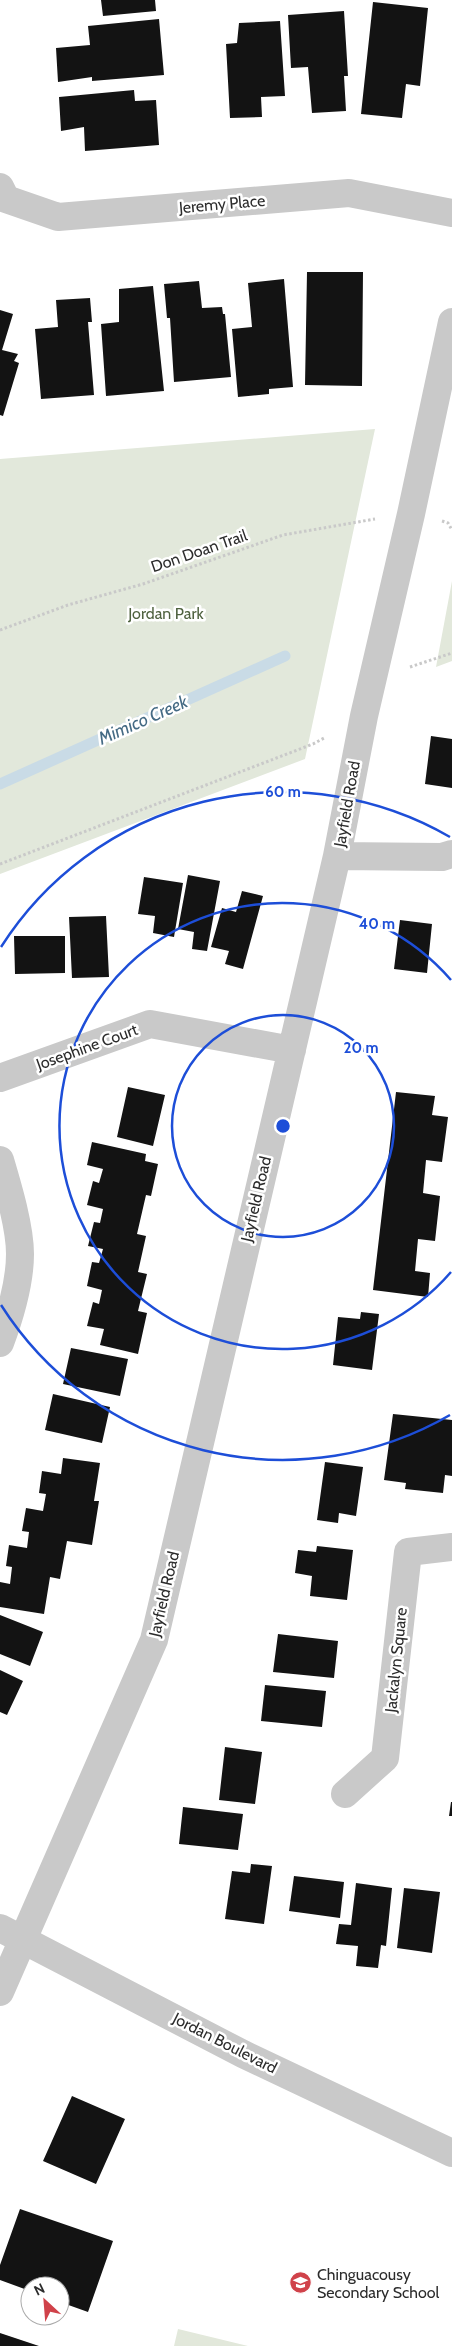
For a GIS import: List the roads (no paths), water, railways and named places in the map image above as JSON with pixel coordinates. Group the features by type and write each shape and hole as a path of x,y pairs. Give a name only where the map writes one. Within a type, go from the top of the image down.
{"street":[{"name":"Jeremy Place","path":"0,187 6,199 58,217 348,193 452,213"},
{"name":"Jayfield Road","path":"0,1992 12,1933 154,1640 337,856 364,716 411,514 452,322"},
{"path":"337,856 442,857 452,854"},
{"name":"Josephine Court","path":"0,1078 150,1024 292,1050"},
{"path":"0,1160 10,1192 20,1254 11,1311 0,1344"},
{"name":"Jackalyn Square","path":"344,1794 385,1758 408,1552 452,1548"},
{"name":"Jordan Boulevard","path":"12,1933 243,2054 452,2154"}],"waterway":[{"name":"Mimico Creek","path":"0,784 285,656"}],"place":[{"name":"Chinguacousy Secondary School","path":"301,2283"}],"park label":[{"name":"Jordan Park","path":"166,613"}]}
